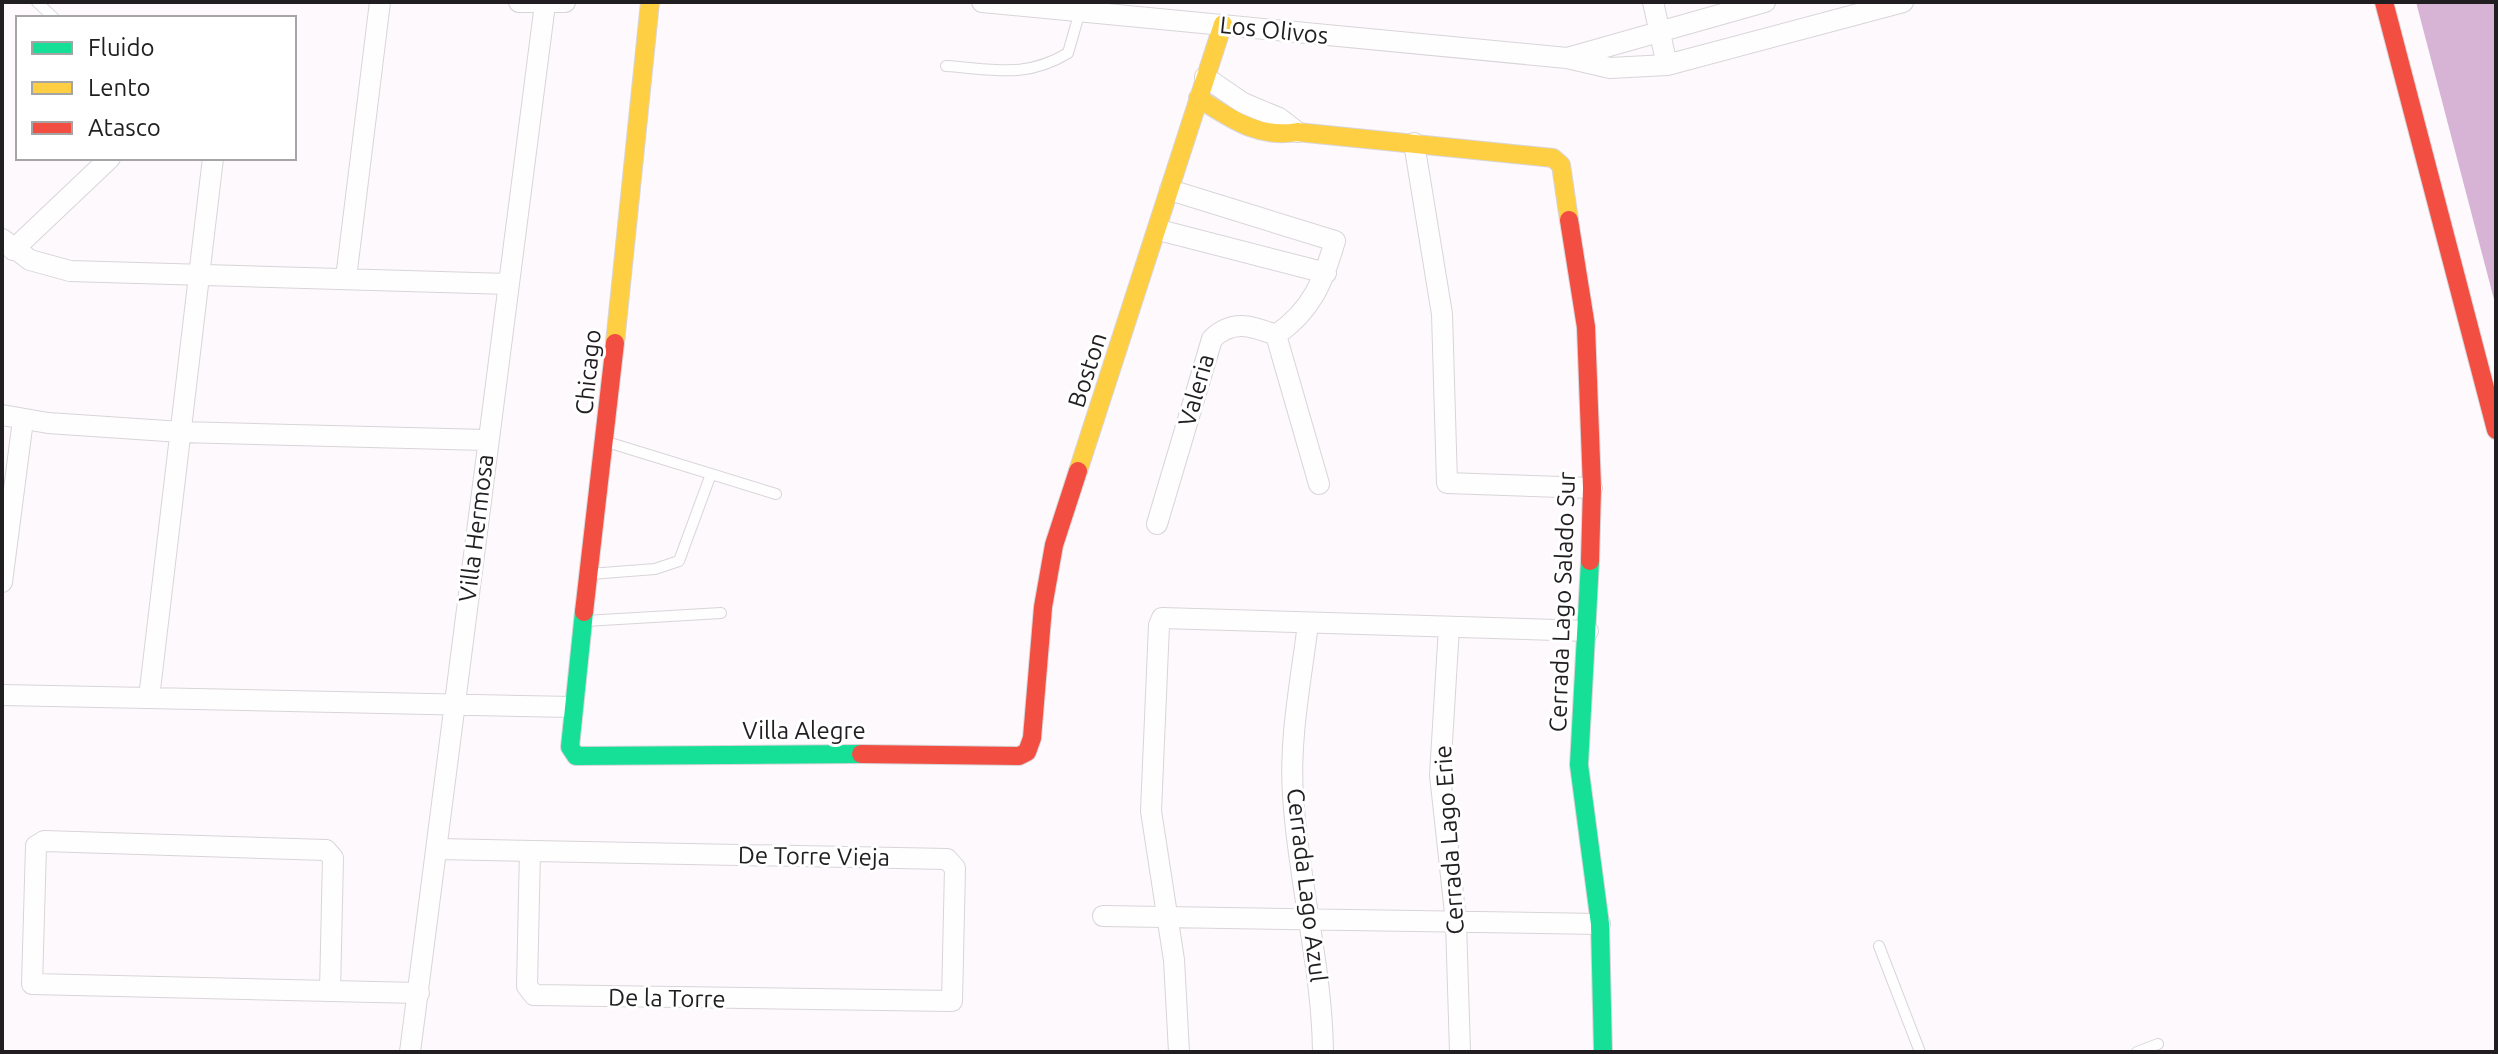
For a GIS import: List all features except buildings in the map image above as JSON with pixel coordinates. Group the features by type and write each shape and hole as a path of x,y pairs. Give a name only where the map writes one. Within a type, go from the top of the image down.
{"street":[{"path":"346,278 380,2"},
{"path":"519,2 555,3"},
{"name":"Chicago","path":"570,747 650,2"},
{"name":"Los Olivos","path":"982,2 1567,58"},
{"path":"1653,2 1667,65"},
{"path":"1567,58 1765,2"},
{"path":"1567,58 1610,68 1667,65 1903,2"},
{"path":"2384,2 2496,430"},
{"name":"Villa Hermosa","path":"410,1052 486,440 508,284 555,3"},
{"name":"Boston","path":"1032,738 1046,576 1054,545 1159,230 1223,24"},
{"path":"1205,77 1243,103 1279,118 1297,132"},
{"path":"1198,98 1248,128 1274,136 1297,132 1414,143 1442,314 1446,483 1592,488"},
{"name":"Cerrada Lago Salado Sur","path":"1414,143 1553,158 1561,165 1583,292 1592,488 1588,631 1579,765 1600,924 1603,1052"},
{"path":"108,160 8,244 48,267 70,271 508,284"},
{"path":"149,698 213,160"},
{"path":"1170,190 1335,241 1326,273 1313,301 1298,320 1276,335 1319,484"},
{"path":"1159,230 1326,273"},
{"name":"Valeria","path":"1157,524 1212,339 1223,328 1239,324 1276,335"},
{"path":"2,415 23,420 181,432 486,440"},
{"path":"2,582 23,420"},
{"path":"1179,1052 1178,991 1151,811 1159,625 1166,617 1588,631"},
{"name":"Cerrada Lago Azul","path":"1308,624 1292,760 1293,797 1320,984 1323,1052"},
{"name":"Cerrada Lago Erie","path":"1449,627 1440,775 1456,922 1460,1052"},
{"path":"2,695 573,707"},
{"name":"Villa Alegre","path":"570,747 576,756 788,753 1019,756 1031,747 1032,738"},
{"path":"330,991 333,858 326,850 44,841 36,846 32,984 330,991 419,993"},
{"name":"De Torre Vieja","path":"437,849 947,859 955,868 953,999 947,1003"},
{"name":"De la Torre","path":"530,851 527,986 534,995 947,1003"},
{"path":"1103,916 1600,924"}],"lane":[{"path":"37,2 52,16"},
{"path":"946,66 1028,71 1047,66 1068,53 1080,11"},
{"path":"605,442 776,494"},
{"path":"588,574 655,569 679,561 711,474"},
{"path":"583,621 721,613"},
{"path":"1879,946 1920,1052"},
{"path":"2137,1052 2158,1044"}],"shaded area":[{"path":"2416,2 2496,2 2496,307"}],"traffic: fast":[{"path":"1590,561 1579,765 1600,924 1603,1052"},
{"path":"584,612 570,747 576,756 861,754"}],"traffic: slow":[{"path":"615,343 650,2"},
{"path":"1078,471 1223,24"},
{"path":"1198,98 1257,130 1553,158 1561,165 1569,220"}],"traffic: jam":[{"path":"2384,2 2496,430"},
{"path":"1569,220 1586,327 1592,488 1590,561"},
{"path":"584,612 615,343"},
{"path":"861,754 1019,756 1027,752 1032,738 1043,607 1054,545 1078,471"}]}
